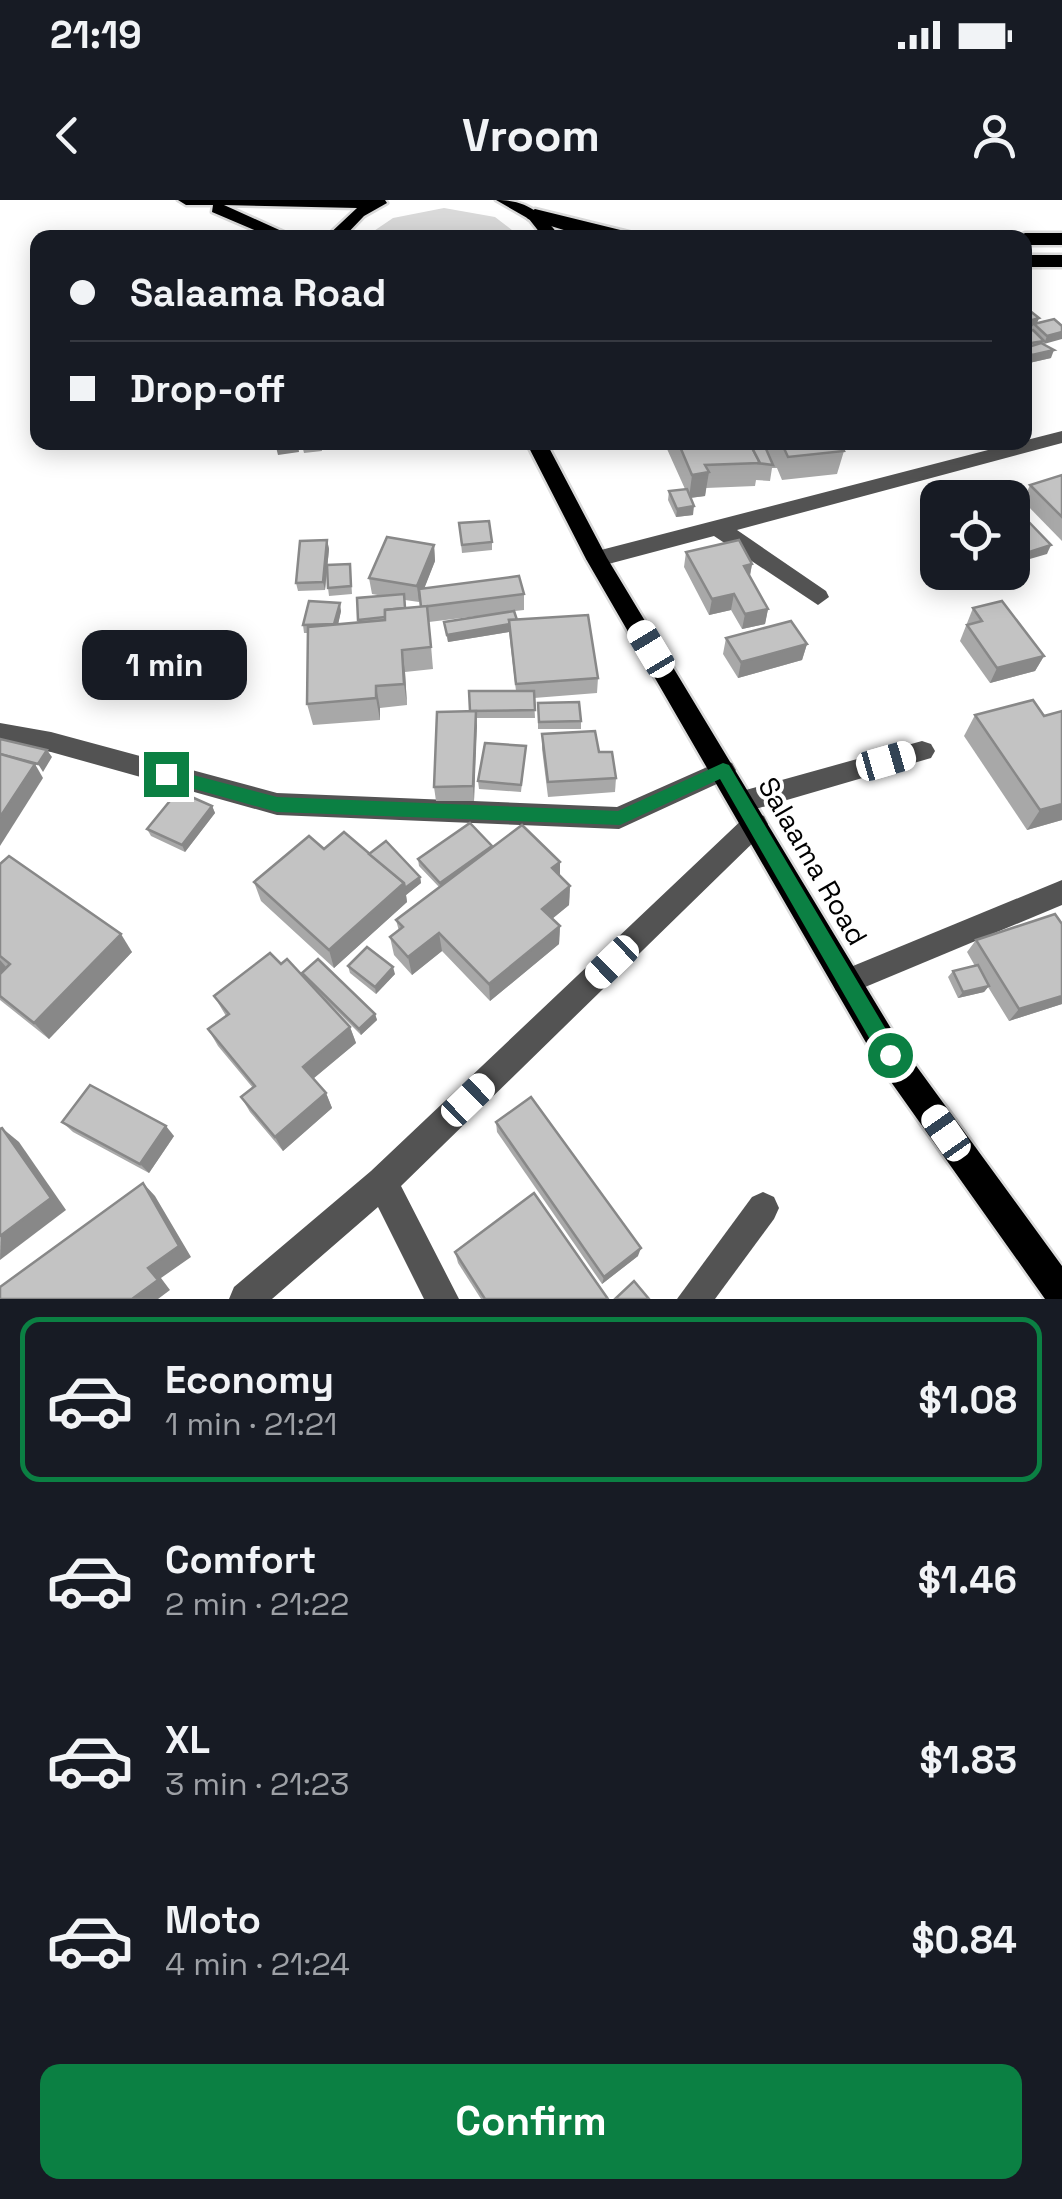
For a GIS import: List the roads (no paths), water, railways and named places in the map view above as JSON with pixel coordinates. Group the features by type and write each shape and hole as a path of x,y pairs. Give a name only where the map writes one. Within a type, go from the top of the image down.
{"highway":[{"path":"536,215 593,230"},
{"path":"1032,239 1062,239"},
{"path":"1032,261 1062,261"}],"main road":[{"path":"186,200 383,201"},
{"path":"194,201 268,230"},
{"path":"341,230 358,213 383,201"},
{"path":"510,201 536,215 547,230"},
{"name":"Salaama Road","path":"540,450 597,559 890,1055 1062,1294"}],"street":[{"path":"1032,446 1062,438"},
{"path":"597,559 1017,450"},
{"path":"720,530 818,597"},
{"path":"0,733 51,742 277,804 620,818 723,770"},
{"path":"246,1299 382,1182 749,813 922,751"},
{"path":"846,982 1062,892"},
{"path":"382,1182 442,1299"},
{"path":"694,1299 763,1208"}]}
